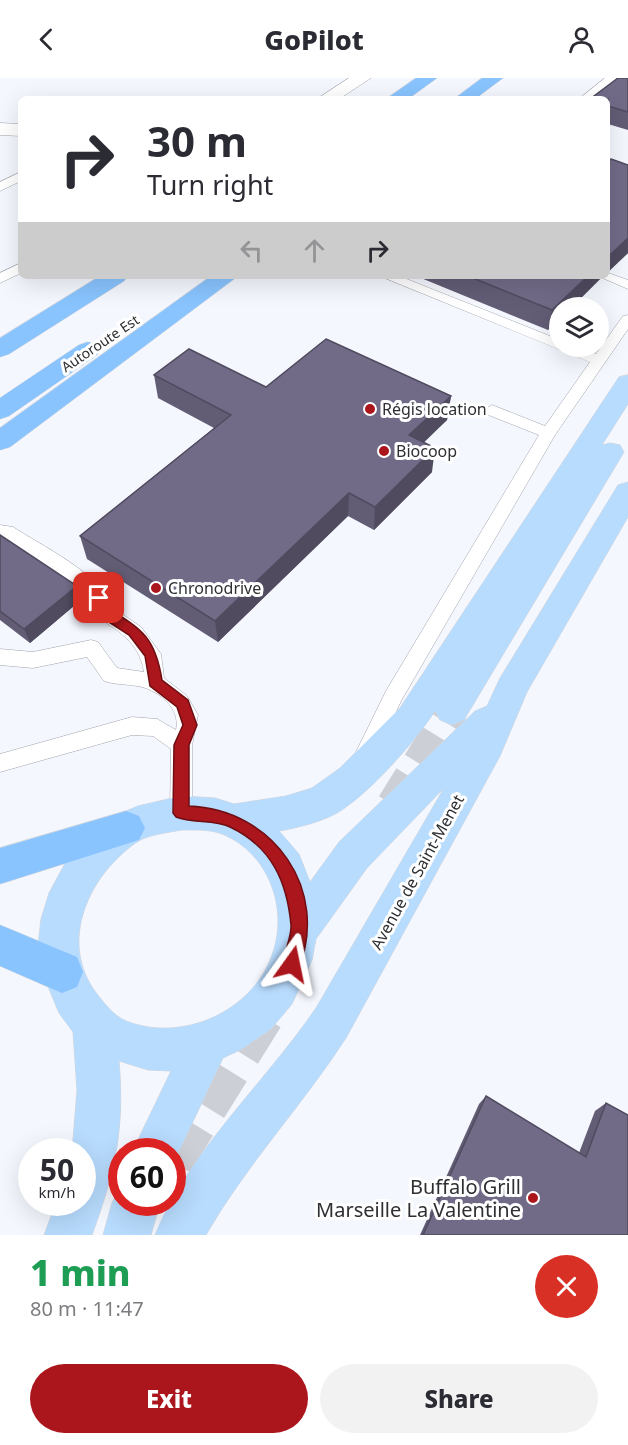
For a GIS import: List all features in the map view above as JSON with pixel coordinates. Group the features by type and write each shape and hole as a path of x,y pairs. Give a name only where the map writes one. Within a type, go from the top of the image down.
{"highway":[{"path":"400,96 428,78"},
{"path":"468,96 496,78"},
{"path":"473,96 496,78"},
{"path":"0,350 111,279"},
{"name":"Autoroute Est","path":"0,410 195,279"},
{"path":"0,441 222,279"},
{"path":"0,866 126,828"},
{"path":"0,945 62,972"}],"main road":[{"path":"234,821 286,813 323,802 353,779 412,717 628,383"},
{"path":"452,710 628,422"},
{"name":"Avenue de Saint-Menet","path":"179,1235 214,1176 309,1056 332,1023 488,745 512,688 628,492"},
{"path":"300,928 353,855 480,731 512,688"},
{"path":"181,813 202,813 234,821 270,846 293,883 300,928 292,964 272,998 243,1026 207,1044 166,1051 127,1044 94,1025 73,1000 62,972 58,928 69,888 93,853 126,828 181,813"},
{"path":"94,1025 99,1076 100,1122 96,1139"},
{"path":"162,1138 207,1044"},
{"path":"68,1235 75,1216"},
{"path":"127,1235 132,1216"}],"street":[{"path":"331,96 362,78"},
{"path":"0,129 18,130"}],"lane":[{"path":"588,96 608,81 620,89"},
{"path":"0,187 18,178"},
{"path":"0,279 18,269"},
{"path":"610,278 628,285"},
{"path":"395,279 549,341"},
{"path":"353,779 393,697 548,433 628,319"},
{"path":"591,357 598,360"},
{"path":"492,410 548,433"},
{"path":"0,531 7,532 85,583 99,598 100,609 134,632 151,654 155,682"},
{"path":"0,657 3,660 33,660 91,648 111,675 155,682 183,704 190,725 182,745 181,813"},
{"path":"0,763 132,726 157,728 182,745"}],"building":[{"path":"618,78 628,78 628,112 610,107 610,96 594,96"},
{"path":"610,160 628,165 628,238 611,254 610,254"},
{"path":"475,279 585,279 566,297 549,297 549,309"},
{"path":"326,339 451,396 409,435 435,448 375,507 349,493 215,621 80,536 231,415 154,375 189,349 266,387"},
{"path":"0,535 77,586 24,629 0,611"},
{"name":"Buffalo Grill Marseille La Valentine","path":"486,1096 586,1157 606,1103 628,1115 628,1235 423,1235"}],"tunnel":[{"path":"393,805 452,710"},
{"path":"186,1139 266,1010"}],"place":[{"name":"Régis location","path":"370,409"},
{"name":"Biocoop","path":"384,451"},
{"name":"Chronodrive","path":"156,588"},
{"name":"Buffalo Grill Marseille La Valentine","path":"533,1198"}],"route":[{"path":"99,598 100,609 134,632 151,654 155,682 183,704 190,725 182,745 181,813 202,813 234,821 270,846 293,883 300,928 292,964"}]}
